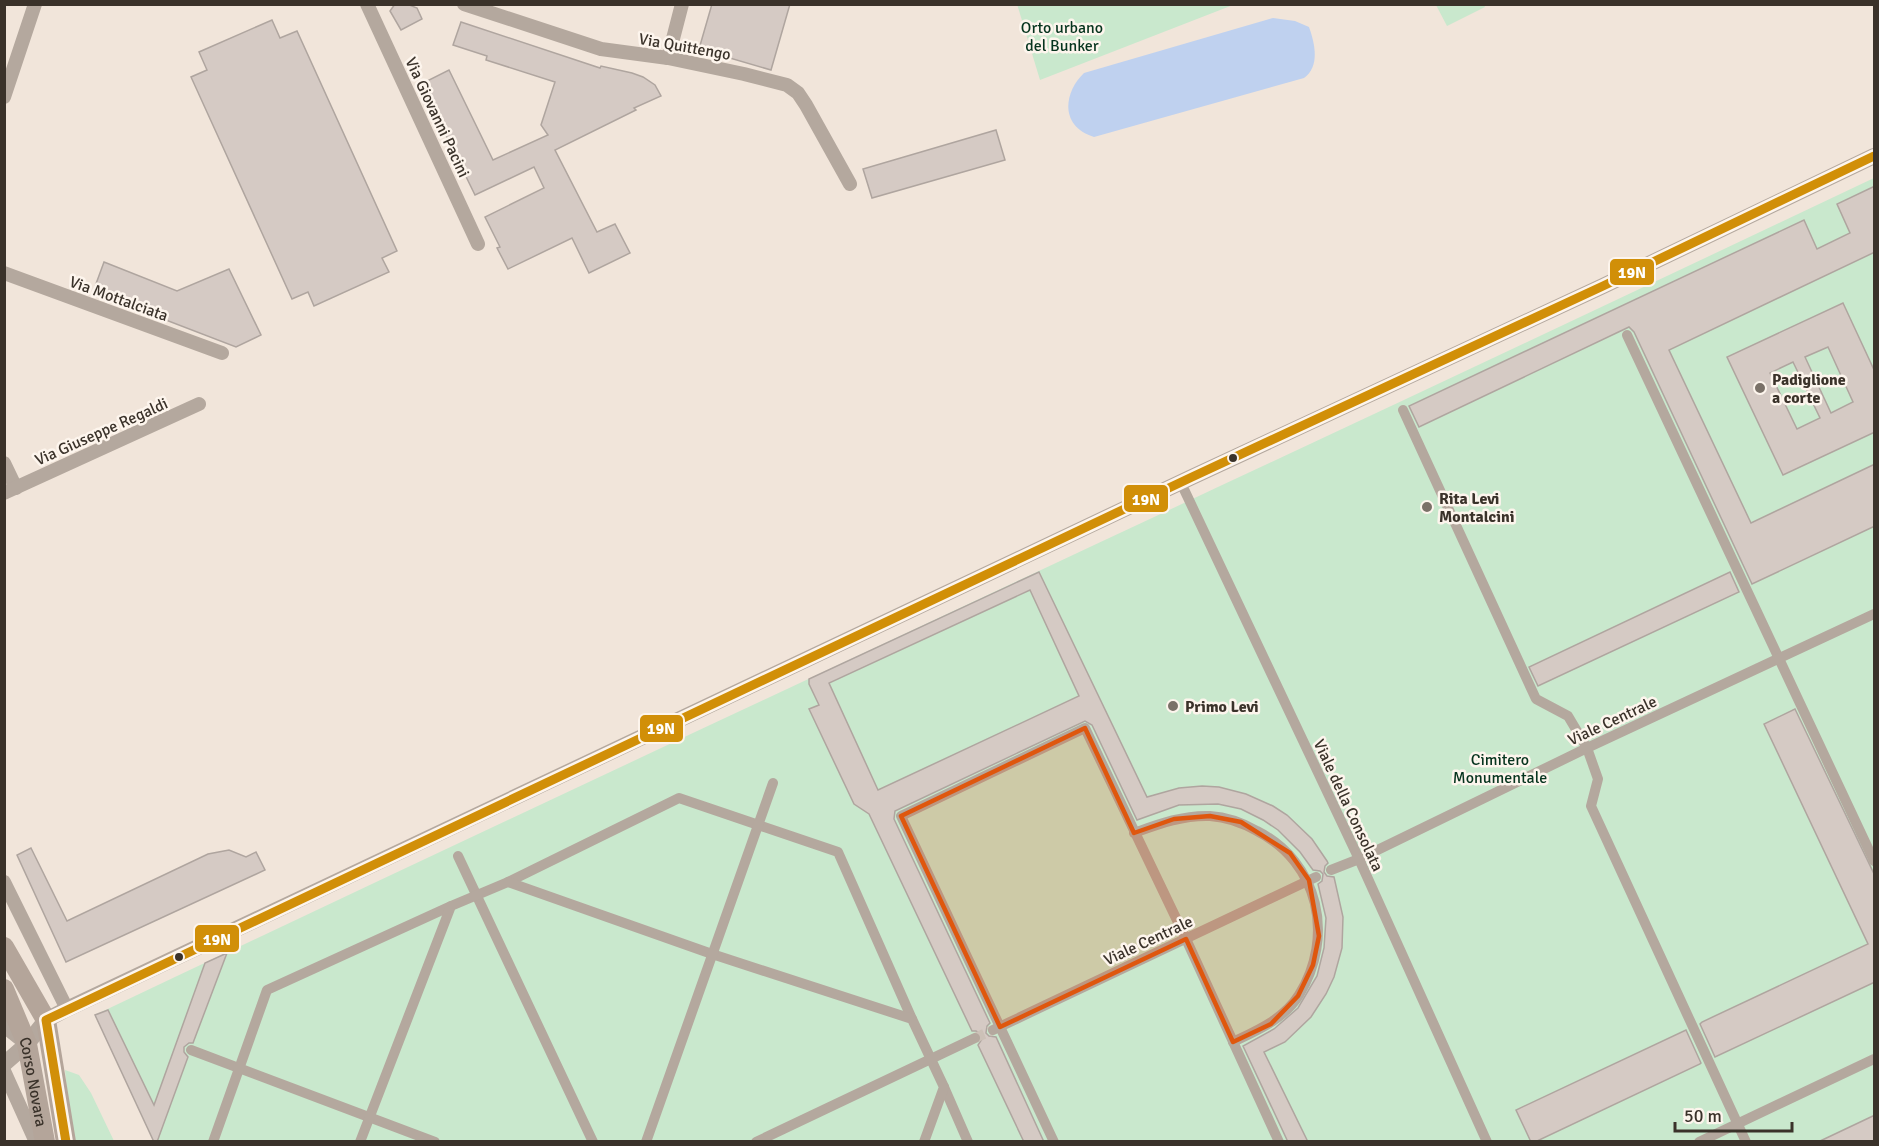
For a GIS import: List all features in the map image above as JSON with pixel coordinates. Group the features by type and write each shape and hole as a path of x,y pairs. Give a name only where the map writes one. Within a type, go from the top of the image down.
{"main road":[{"name":"Corso Novara","path":"4,947 45,1020 66,1142"},
{"name":"Corso Novara","path":"4,989 8,1018 27,1044 45,1142"}],"street":[{"path":"4,97 8,77 35,4"},
{"name":"Via Giovanni Pacini","path":"367,4 478,244"},
{"name":"Via Quittengo","path":"464,4 601,50 668,58 788,85 798,93 806,105 850,184"},
{"path":"668,58 682,4"},
{"path":"4,1064 27,1044 45,1020 67,1009 1875,156"},
{"name":"Via Mottalciata","path":"4,273 222,353"},
{"path":"1627,335 1875,861"},
{"name":"Via Giuseppe Regaldi","path":"4,463 10,490 199,404"},
{"path":"1403,411 1536,699 1568,716 1587,748 1598,779 1591,806 1746,1142"},
{"name":"Viale della Consolata","path":"1181,483 1359,859 1487,1142"},
{"name":"Viale Centrale","path":"1331,870 1359,859 1587,748 1875,614"},
{"path":"1054,1142 997,1028 901,816 1085,728 1186,939 1279,1142"},
{"path":"646,1142 773,783"},
{"path":"213,1142 267,990 508,882 679,798 838,852 968,1142"},
{"path":"1134,833 1174,819 1210,816 1241,822 1267,836 1290,853 1312,879 1319,936 1313,965 1303,986 1298,996 1272,1024 1233,1041"},
{"path":"458,856 593,1142"},
{"name":"Viale Centrale","path":"997,1028 1312,879"},
{"path":"4,882 67,1009"},
{"path":"508,882 712,954 912,1019"},
{"path":"360,1142 451,906"},
{"path":"8,1018 45,1020"},
{"path":"756,1142 975,1038"},
{"path":"191,1050 435,1142"},
{"path":"1699,1142 1875,1059"},
{"name":"Corso Novara","path":"4,1071 36,1142"},
{"path":"924,1142 944,1087"}],"highlighted area":[{"path":"1085,728 1134,833 1174,819 1210,816 1241,822 1290,853 1309,880 1319,936 1313,965 1298,996 1271,1024 1233,1042 1186,939 1000,1027 901,816"}],"green space":[{"name":"Orto urbano del Bunker","path":"1017,4 1233,4 1233,5 1040,80"},
{"path":"1436,5 1484,5 1485,7 1447,26"},
{"name":"Cimitero Monumentale","path":"1874,178 1874,1141 154,1141 95,1015"},
{"path":"65,1070 79,1075 91,1093 114,1141 72,1141"}],"water":[{"path":"1273,18 1295,21 1309,27 1315,54 1312,67 1304,78 1094,137 1075,126 1070,118 1069,99 1077,81 1084,73"}],"building":[{"path":"395,4 407,4 417,8 422,19 401,30 390,11"},
{"path":"712,4 790,4 771,70 699,49"},
{"path":"272,20 280,38 297,31 397,251 382,258 389,272 314,306 308,292 292,299 191,77 207,70 199,52"},
{"path":"461,22 600,68 601,66 632,73 655,85 661,96 555,150 597,232 615,224 630,253 589,273 572,238 508,269 485,217 544,188 534,167 475,195 421,84 449,70 493,160 548,135 541,125 555,82 486,60 487,56 453,45"},
{"path":"996,130 1005,160 872,198 863,169"},
{"path":"1875,186 1875,252 1669,350 1751,523 1875,464 1875,526 1752,584 1634,332 1629,327 1419,427 1409,406 1804,220 1817,249 1850,233 1837,204"},
{"path":"104,262 177,291 229,269 261,335 236,347 93,292"},
{"name":"Padiglione a corte","path":"1843,303 1875,372 1875,432 1783,475 1727,357","holes":["1828,347 1853,402 1831,413 1805,357","1793,362 1820,418 1797,429 1770,373"]},
{"path":"1039,572 1147,797 1179,788 1202,786 1219,787 1246,794 1287,815 1312,839 1328,863 1324,872 1327,876 1334,877 1343,917 1342,948 1334,977 1311,1017 1285,1042 1264,1052 1308,1142 1288,1142 1243,1046 1274,1029 1298,1008 1317,976 1324,948 1326,918 1318,884 1322,881 1323,874 1313,870 1300,852 1278,830 1241,809 1218,804 1179,805 1137,820 1092,725 1085,721 895,811 894,819 990,1023 986,1033 996,1037 1044,1142 1024,1142 978,1045 982,1039 981,1034 972,1031 869,814 854,804 809,709 819,705 809,679","holes":["1030,590 1079,696 878,790 829,683"]},
{"path":"1730,572 1739,592 1538,686 1529,667"},
{"path":"1795,709 1875,876 1875,982 1715,1057 1700,1024 1702,1022 1868,944 1764,724"},
{"path":"31,848 67,921 208,854 229,850 246,857 256,852 265,870 66,962 17,855"},
{"path":"227,953 193,1043 184,1047 184,1052 188,1057 157,1142 154,1142 95,1015 108,1010 154,1105 205,963"},
{"path":"1686,1030 1700,1064 1531,1142 1516,1110"},
{"path":"1875,1115 1875,1142 1818,1142"}],"tunnel":[{"path":"975,1038 993,1030"}],"transit line":[{"name":"19N","path":"66,1142 46,1020 1874,156"}],"place":[{"name":"Padiglione a corte","path":"1760,388"},
{"name":"Rita Levi Montalcini","path":"1427,507"},
{"name":"Primo Levi","path":"1173,706"}]}
